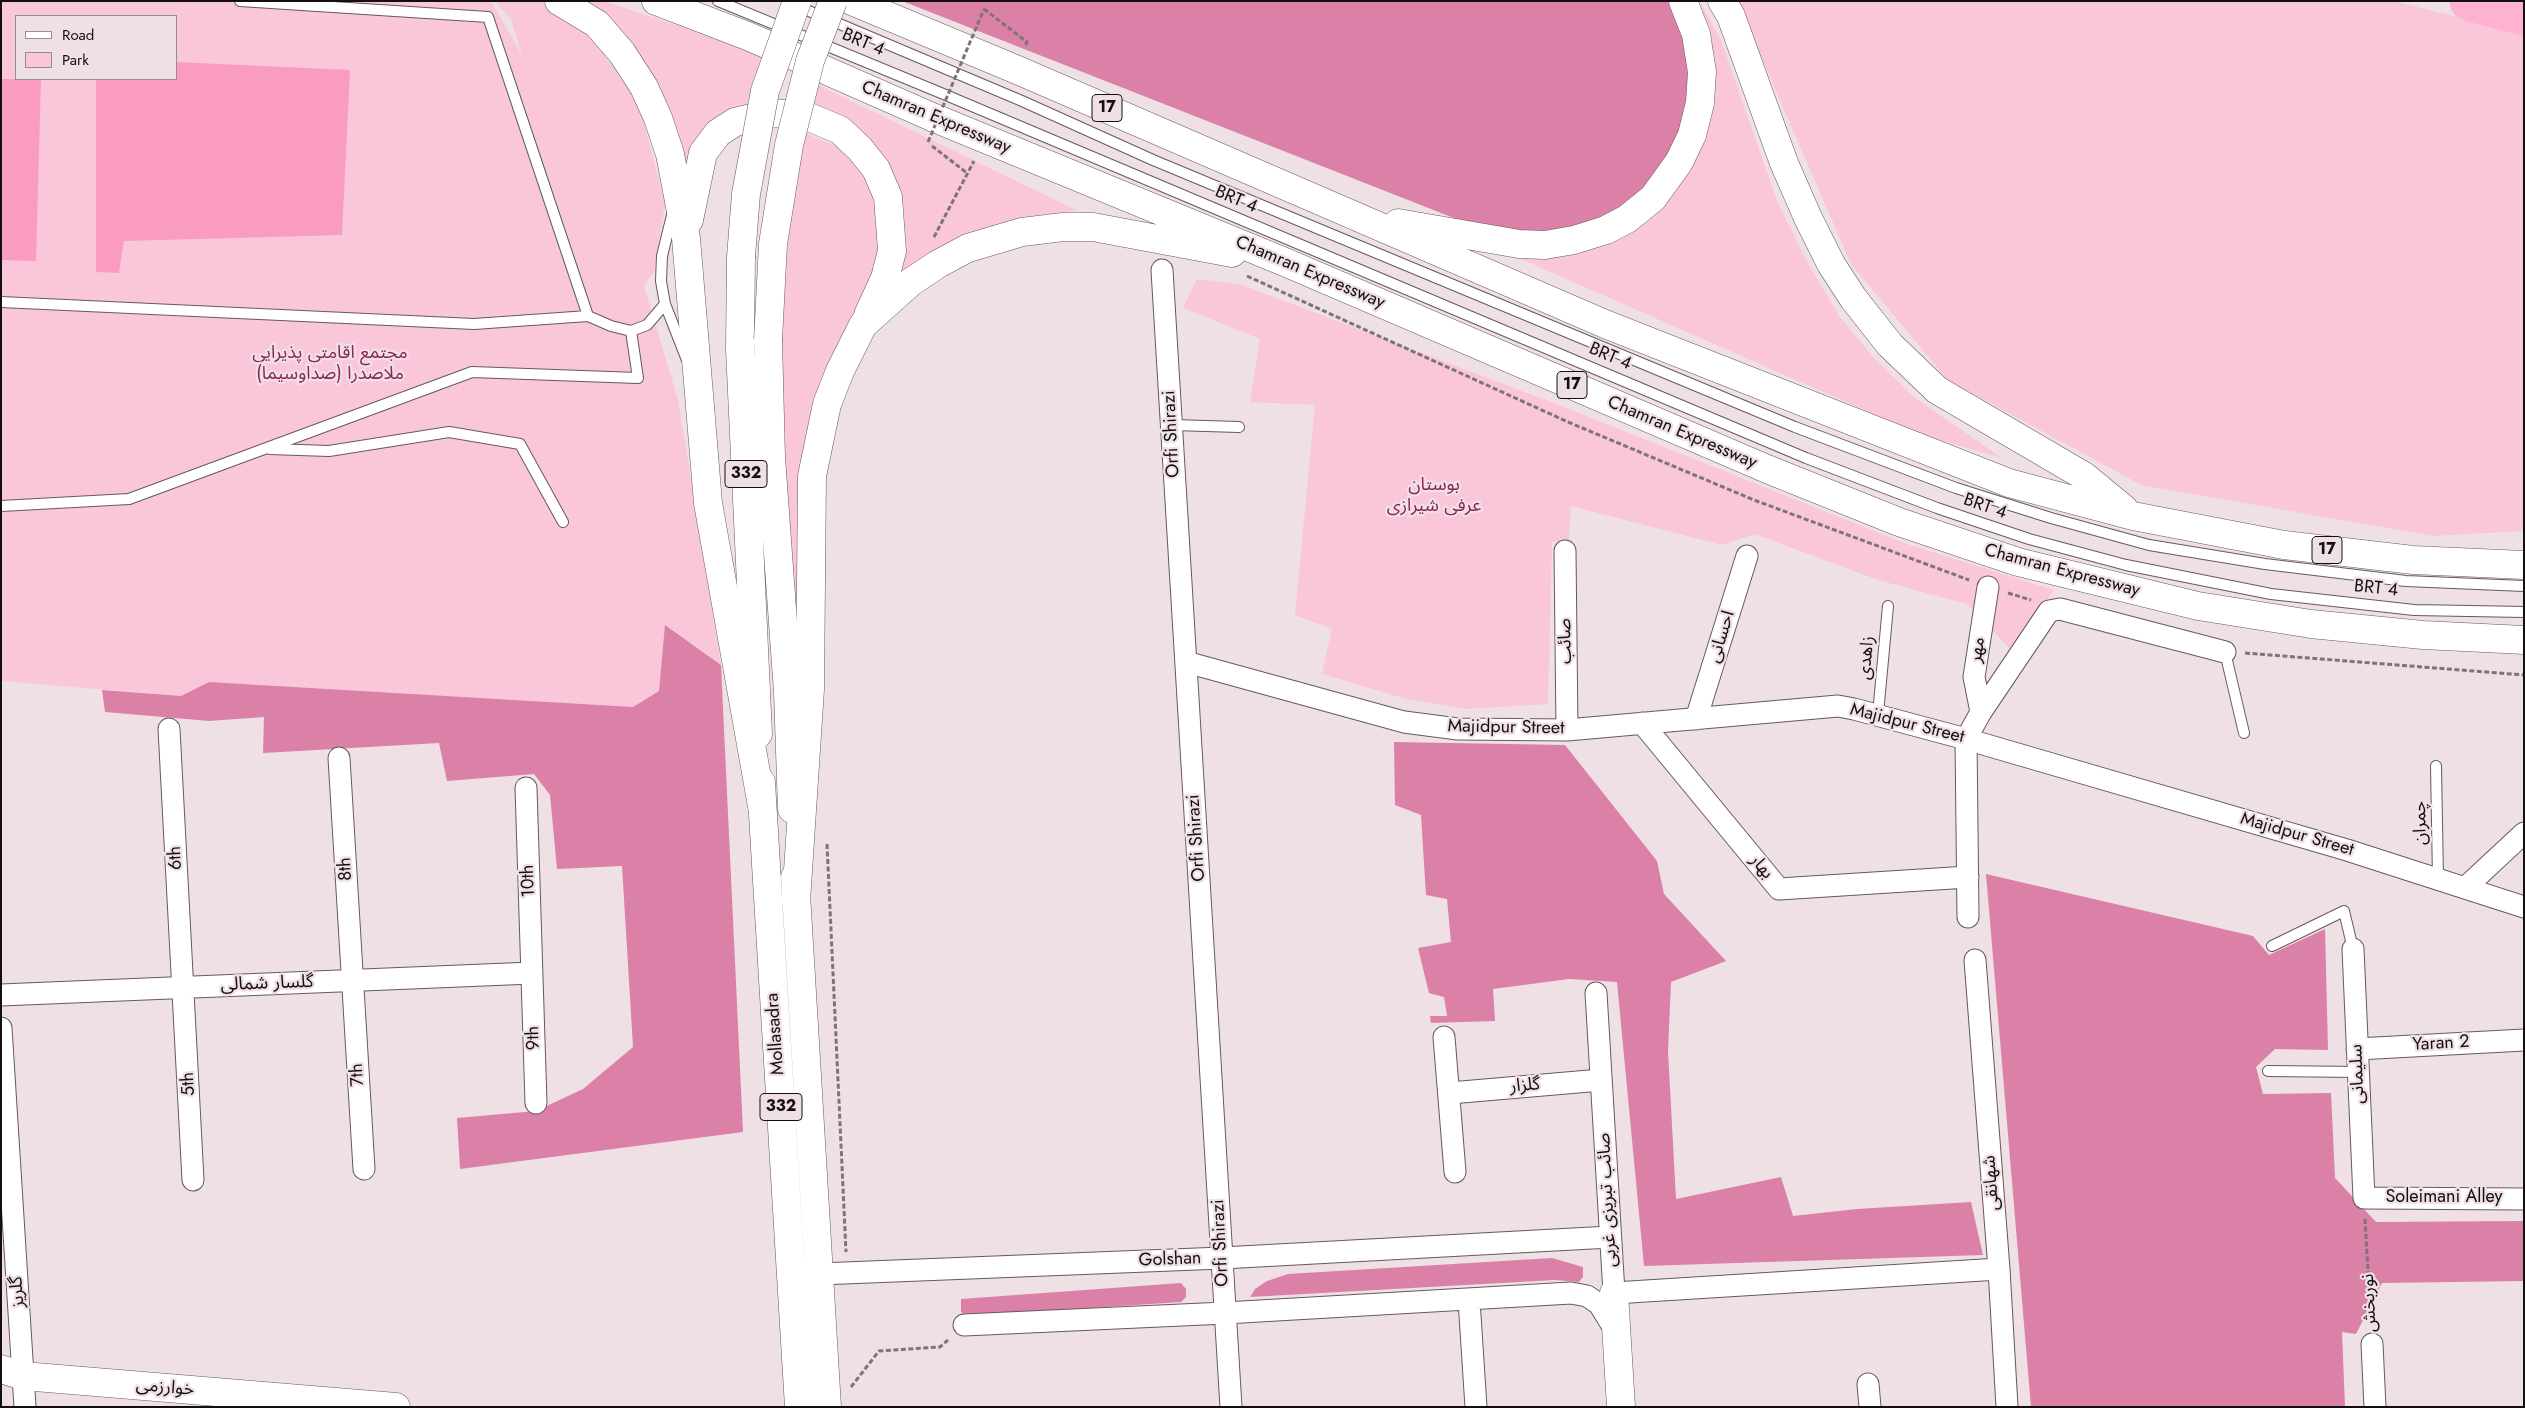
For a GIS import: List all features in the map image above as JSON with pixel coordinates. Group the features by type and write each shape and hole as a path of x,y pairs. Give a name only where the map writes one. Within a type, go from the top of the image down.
{"main road":[{"path":"559,1 597,24 622,53 644,87 658,118 670,154 679,193 686,238 708,503 762,806"},
{"name":"Chamran Expressway","path":"656,1 750,37 932,116 1287,263 1767,469 1899,522 2018,562 2198,606 2311,624 2423,635 2524,640"},
{"name":"Mollasadra","path":"797,1 763,100 746,194 741,257 740,348 762,806 800,1407"},
{"name":"Mollasadra","path":"833,1 810,61 789,145 773,244 768,340 771,457 788,692 796,901 819,1274 837,1400"},
{"name":"17","path":"852,1 1361,217 1605,324 2009,482 2132,516 2284,545 2413,560 2524,565"},
{"path":"1361,217 1519,244 1545,245 1574,240 1606,230 1627,219 1653,198 1679,162 1694,127 1700,103 1702,72 1696,34 1682,1"},
{"path":"1722,1 1730,16 1784,163 1808,218 1831,264 1852,298 1890,344 1937,390 2084,476 2132,516"},
{"path":"686,238 703,153 718,133 735,122 774,113 809,117 840,130 860,149 876,169 888,197 892,226 892,251 885,278 840,371 827,404 812,476 810,689 796,901"},
{"path":"863,325 911,282 938,264 968,248 1022,232 1063,227 1093,226 1287,263"},
{"name":"صائب تبریزی غربی","path":"1614,1294 1621,1407"},
{"name":"خوارزمی","path":"9,1375 396,1407"}],"street":[{"name":"Orfi Shirazi","path":"1162,270 1231,1407"},
{"name":"صائب","path":"1565,551 1567,730"},
{"name":"احسانی","path":"1696,719 1747,556"},
{"name":"مهر","path":"1981,712 1974,677 1988,588"},
{"path":"1968,917 1966,739 1981,712 2049,611 2060,609 2224,652"},
{"name":"Majidpur Street","path":"1186,662 1404,722 1458,729 1567,730 1838,706 1878,714 2347,850 2524,907"},
{"name":"بهار","path":"1642,724 1779,889 1968,877"},
{"name":"6th","path":"169,729 184,988"},
{"name":"8th","path":"339,758 353,980"},
{"name":"10th","path":"526,788 532,973"},
{"path":"2466,887 2524,833"},
{"name":"سلیمانی","path":"2354,949 2364,1198"},
{"name":"شهانقی","path":"1976,960 1999,1269 2007,1407"},
{"name":"گلسار شمالی","path":"1,995 532,973"},
{"name":"9th","path":"532,973 536,1103"},
{"name":"7th","path":"353,980 364,1169"},
{"name":"5th","path":"184,988 193,1180"},
{"name":"صائب تبریزی غربی","path":"1596,993 1614,1294"},
{"name":"گلریز","path":"1,1028 8,1232 9,1375 25,1407"},
{"path":"1444,1037 1450,1093 1454,1172"},
{"name":"Yaran 2","path":"2357,1048 2524,1040"},
{"name":"گلزار","path":"1450,1093 1601,1080"},
{"name":"Soleimani Alley","path":"2364,1198 2524,1199"},
{"name":"Golshan","path":"819,1274 1222,1258 1610,1237"},
{"path":"1614,1294 1999,1269"},
{"path":"964,1325 1225,1313 1571,1293 1587,1296 1599,1304 1616,1332"},
{"path":"1469,1300 1476,1407"},
{"name":"نوربخش","path":"2372,1344 2376,1407"},
{"path":"1868,1384 1870,1407"}],"lane":[{"path":"240,1 488,17 588,316"},
{"name":"BRT 4","path":"718,1 923,85 1806,458 1937,508 2029,539 2135,567 2271,594 2414,610 2524,612"},
{"name":"BRT 4","path":"784,1 1022,101 1153,160 1740,404 1956,488 2051,518 2149,545 2266,564 2406,581 2524,586"},
{"path":"679,193 662,256 661,281 665,304 681,348 698,382"},
{"path":"1,302 474,324 588,316 611,326 632,331 647,325 665,304"},
{"path":"1,506 129,499 472,372 638,378 632,331"},
{"path":"1172,425 1239,427"},
{"path":"264,448 329,451 448,432 520,444 562,522"},
{"name":"زاهدی","path":"1878,714 1888,606"},
{"path":"2224,652 2244,733"},
{"name":"چمران","path":"2436,766 2438,878"},
{"path":"2272,946 2344,911 2354,949"},
{"path":"2268,1071 2358,1072"}],"path":[{"path":"933,240 967,173 928,142 984,9 1027,42"},
{"path":"1244,275 1577,426 1754,500 1988,588 2060,609"},
{"path":"2224,652 2524,675"},
{"path":"827,841 847,1273"},
{"name":"نوربخش","path":"2364,1198 2372,1344"},
{"path":"837,1400 879,1351 940,1346 964,1325"}],"green space":[{"name":"مجتمع اقامتی پذیرایی ملاصدرا (صداوسیما)","path":"1,1 491,1 522,55 511,19 494,1 542,1 595,41 640,107 665,204 654,272 644,285 678,400 721,665 666,625 659,691 633,707 209,682 181,696 1,681"},
{"path":"582,1 604,1 762,54 746,107 686,181"},
{"path":"1700,1 1722,43 1777,201 1805,258 1839,316 1875,359 1915,398 2002,458 1919,434 1521,259 1565,256 1593,249 1638,226 1710,46"},
{"path":"1737,1 2394,1 2524,34 2524,531 2433,536 2141,485 1948,380 1851,264"},
{"path":"814,83 1076,210 1043,217 889,292 904,262 906,240 903,206 895,184 807,106"},
{"path":"802,132 841,148 862,169 876,193 880,262 828,371 802,678 783,479 780,380 790,198"},
{"name":"بوستان عرفی شیرازی","path":"1197,279 1242,285 1559,405 1907,544 2054,590 2010,649 1967,604 1878,580 1755,534 1722,545 1571,506 1569,540 1552,542 1548,704 1467,709 1403,698 1322,674 1332,629 1295,615 1315,405 1250,402 1260,339 1183,308"}],"shaded area":[{"path":"902,1 1669,1 1675,9 1684,35 1689,69 1687,104 1677,139 1662,165 1641,192 1621,209 1573,230 1522,233 1464,222"},
{"path":"665,625 721,665 743,1132 460,1169 457,1118 536,1111 583,1089 633,1047 622,866 557,869 550,795 534,774 447,781 439,743 263,753 264,717 209,721 105,712 102,690 181,696 209,682 633,707 659,691"},
{"path":"1394,742 1565,745 1657,861 1664,894 1726,961 1671,982 1668,1051 1676,1199 1781,1177 1793,1216 1857,1209 1971,1202 1983,1255 1644,1266 1617,982 1569,979 1493,989 1495,1021 1431,1023 1430,1016 1447,1016 1444,997 1429,993 1418,948 1451,942 1447,899 1426,895 1421,815 1395,805"},
{"path":"1986,874 2253,936 2269,955 2325,929 2328,1050 2275,1049 2256,1067 2263,1094 2331,1093 2335,1178 2376,1222 2524,1221 2524,1281 2382,1283 2356,1334 2342,1332 2345,1407 2031,1407"},
{"path":"1552,1258 1583,1267 1583,1277 1579,1282 1555,1280 1250,1297 1255,1289 1267,1281 1288,1274"},
{"path":"1181,1283 1186,1289 1186,1297 1181,1302 967,1316 961,1312 961,1299"}],"building":[{"path":"178,62 350,70 342,235 124,241 119,273 96,272 96,80 178,80"},
{"path":"1,79 41,80 36,261 1,260"}],"waterway":[{"path":"2470,1 2524,15"}]}
